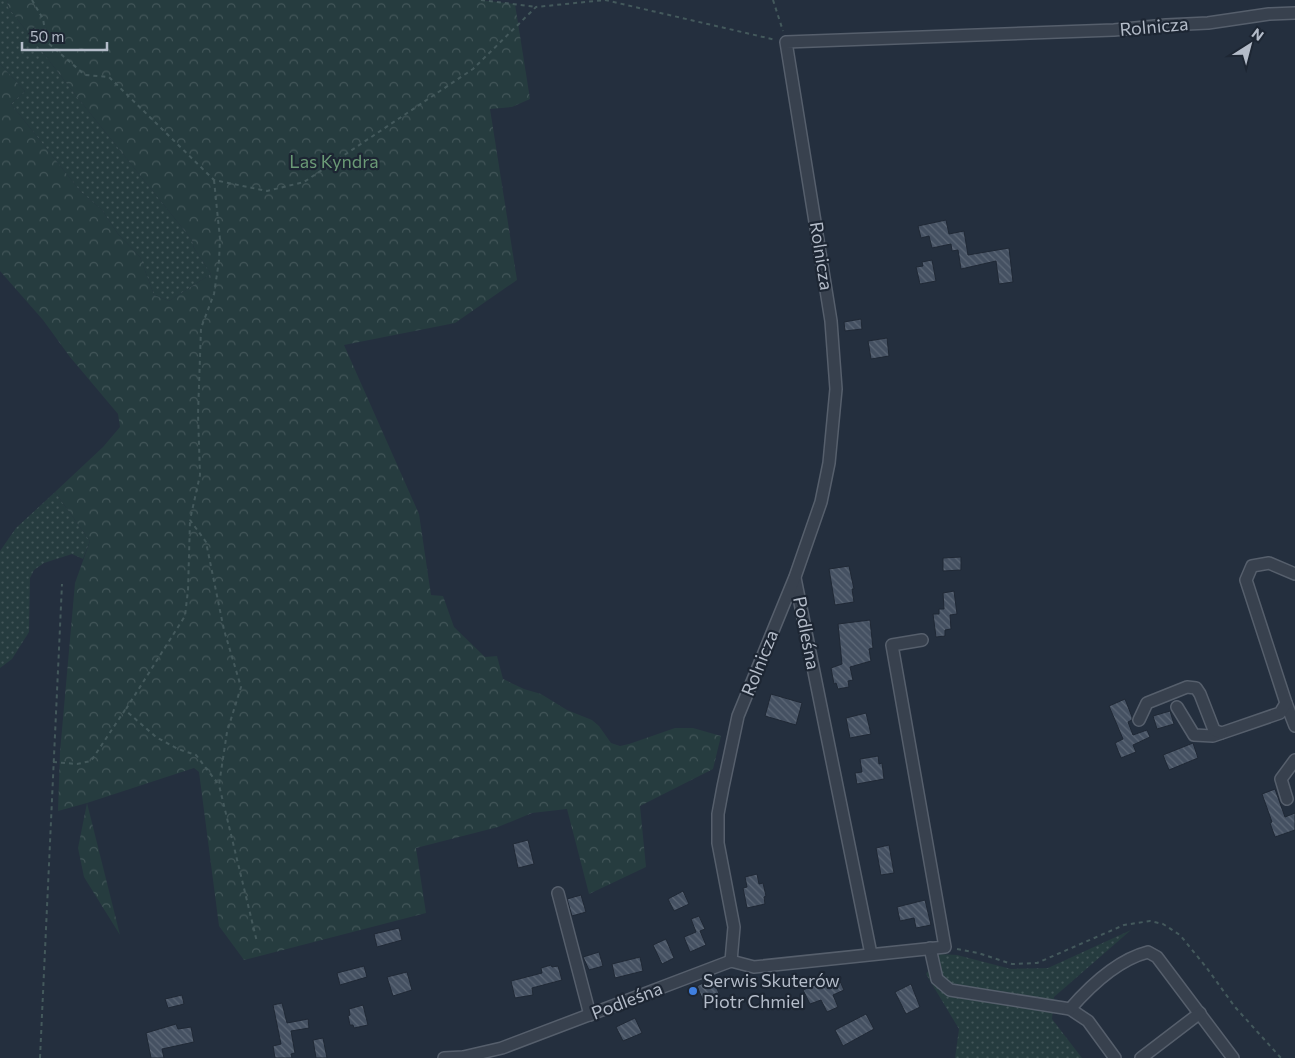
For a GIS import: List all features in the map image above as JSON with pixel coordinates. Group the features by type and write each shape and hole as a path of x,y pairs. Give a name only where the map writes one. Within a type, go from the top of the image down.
{"street":[{"name":"Rolnicza","path":"731,961 734,927 718,843 718,814 738,716 795,577 821,502 829,463 836,389 831,321 786,42 1114,30 1208,23 1269,14 1295,13"},
{"path":"1295,574 1269,563 1252,566 1246,580 1295,726"},
{"name":"Podleśna","path":"795,577 871,954"},
{"path":"731,961 754,967 945,947 892,645 922,640"},
{"path":"1139,720 1147,703 1187,687 1196,688 1214,730 1221,733"},
{"path":"1176,707 1194,735 1213,736 1280,713 1286,702"},
{"path":"1286,799 1282,779 1295,760"},
{"path":"558,893 590,1015"},
{"path":"930,948 937,979 950,990 1070,1009 1088,1021 1115,1058"},
{"path":"1070,1009 1083,994 1112,970 1135,956 1148,952 1157,957 1234,1058"},
{"name":"Podleśna","path":"444,1058 464,1057 502,1048 731,961"},
{"path":"1141,1058 1200,1014"}],"path":[{"path":"32,0 43,19 47,42 85,75 109,77 214,180 267,191 304,182 473,69 536,7"},
{"path":"481,0 536,7 605,0 786,42"},
{"path":"773,0 786,42"},
{"path":"53,762 77,764 92,761 185,616 188,590 190,520 200,475 198,414 201,328 214,294 219,261 220,239 214,180"},
{"path":"190,520 206,542 224,630 241,687 227,732 219,785 257,942"},
{"path":"40,1058 62,584"},
{"path":"124,711 156,737 178,749 196,755 219,785"}],"green space":[{"path":"0,0 7,0 8,7 74,93 192,240 194,248 211,274 169,301 154,295 140,257 118,234 102,210 81,192 11,104 25,91 0,64"},
{"name":"Las Kyndra","path":"7,0 481,0 515,4 530,99 512,107 490,109 517,280 455,323 344,345 419,514 431,595 443,596 454,627 485,657 497,656 503,679 524,689 541,694 567,710 592,720 599,726 611,743 620,746 675,728 693,728 721,736 713,769 640,806 646,867 589,894 567,809 532,813 498,827 416,848 426,913 244,960 219,926 199,772 194,768 58,811 60,752 75,583 90,541 55,492 103,447 120,427 118,414 70,357 43,320 0,271 0,64 25,91 11,104 81,192 102,210 118,234 140,257 154,295 169,301 211,274 194,248 192,240 74,93 8,7"},
{"path":"55,492 90,541 83,559 72,554 44,563 34,570 30,578 29,632 12,659 0,668 0,551 16,528"},
{"path":"87,803 120,935 84,877 78,848"},
{"path":"1131,930 1054,997 1052,1019 1082,1058 955,1058 959,1029 926,974 940,954 957,955 1011,969 1048,968"}],"building":[{"path":"946,220 949,234 964,231 968,255 1009,248 1013,282 999,284 996,261 961,269 958,250 952,251 951,244 932,248 929,236 921,238 918,226"},
{"path":"932,260 936,281 920,284 916,267 923,266 922,262"},
{"path":"861,319 862,329 845,331 844,322"},
{"path":"887,338 889,356 871,359 868,341"},
{"path":"961,557 961,570 943,571 943,558"},
{"path":"849,566 854,589 852,589 854,602 835,605 829,569"},
{"path":"954,591 957,614 950,615 951,629 945,630 945,636 936,637 933,614 939,614 939,609 944,609 943,593"},
{"path":"870,620 873,648 869,649 871,661 850,667 853,680 848,681 849,687 838,689 836,683 834,684 831,668 842,664 838,624"},
{"path":"771,694 802,703 796,725 765,716"},
{"path":"1125,699 1132,717 1132,720 1128,722 1133,735 1147,730 1150,737 1133,745 1136,752 1121,758 1115,743 1123,739 1109,706"},
{"path":"1170,711 1174,724 1157,729 1153,716"},
{"path":"866,713 871,734 850,738 846,718"},
{"path":"1193,743 1198,758 1169,770 1163,755"},
{"path":"878,756 879,764 882,763 884,779 857,784 855,773 862,772 860,759"},
{"path":"1275,789 1285,817 1295,813 1295,830 1275,837 1262,794"},
{"path":"528,840 534,864 518,868 513,844"},
{"path":"889,845 894,873 881,875 876,848"},
{"path":"757,874 759,884 763,883 766,896 764,897 765,904 747,908 743,888 747,887 745,877"},
{"path":"683,891 689,904 674,911 668,899"},
{"path":"581,895 586,912 572,916 567,899"},
{"path":"925,900 931,925 916,928 914,918 900,921 897,907"},
{"path":"699,916 705,929 700,931 706,945 690,952 684,937 696,932 691,919"},
{"path":"399,928 402,940 377,947 374,934"},
{"path":"666,939 674,958 662,964 653,945"},
{"path":"599,952 603,966 589,970 583,957"},
{"path":"640,957 643,971 615,978 612,964"},
{"path":"551,965 552,967 558,966 562,980 532,988 533,995 515,998 511,981 542,973 541,968"},
{"path":"364,966 367,977 340,985 337,973"},
{"path":"407,972 412,990 393,996 387,977"},
{"path":"838,977 844,990 833,995 838,1007 827,1012 821,1000 810,1004 803,990"},
{"path":"707,981 708,983 714,981 720,996 704,1003 697,986"},
{"path":"911,984 920,1007 906,1014 895,992"},
{"path":"182,995 184,1004 168,1008 165,999"},
{"path":"282,1003 287,1023 308,1019 309,1028 291,1031 295,1053 291,1054 292,1058 275,1058 273,1046 281,1044 273,1005"},
{"path":"363,1005 368,1025 354,1028 353,1025 350,1025 349,1009"},
{"path":"866,1014 874,1029 843,1046 835,1030"},
{"path":"635,1018 642,1033 623,1041 616,1027"},
{"path":"176,1024 178,1029 191,1027 194,1042 162,1049 164,1058 151,1058 146,1033"},
{"path":"323,1038 327,1058 316,1058 313,1040"}],"place":[{"name":"Serwis Skuterów Piotr Chmiel","path":"693,991"}]}
